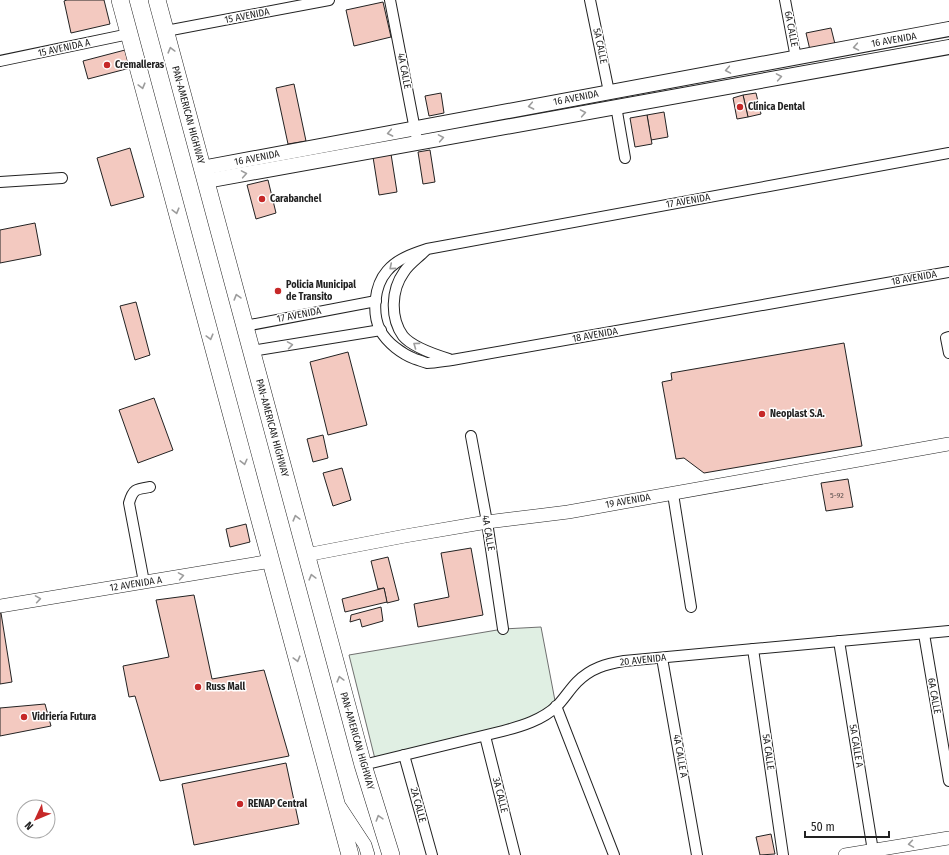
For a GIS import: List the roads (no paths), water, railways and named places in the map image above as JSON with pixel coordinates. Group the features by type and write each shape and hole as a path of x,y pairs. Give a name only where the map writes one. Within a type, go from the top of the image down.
{"highway":[{"path":"120,0 350,855"},
{"name":"PAN-AMERICAN HIGHWAY","path":"157,0 363,765 391,855"}],"main road":[{"name":"16 AVENIDA","path":"204,175 414,128 949,30"},
{"name":"16 AVENIDA","path":"204,175 417,143 949,47"}],"street":[{"name":"15 AVENIDA","path":"166,31 329,0"},
{"name":"4A CALLE","path":"390,0 417,143"},
{"name":"5A CALLE","path":"590,0 609,92"},
{"name":"6A CALLE","path":"785,0 796,58"},
{"name":"15 AVENIDA A","path":"0,61 129,34"},
{"path":"616,106 625,158"},
{"name":"17 AVENIDA","path":"381,330 376,316 378,286 387,271 404,257 426,249 949,153"},
{"path":"0,182 62,178"},
{"path":"426,249 403,273 394,294 394,315 404,336 423,350 452,360"},
{"name":"18 AVENIDA","path":"381,330 391,343 405,355 426,363 452,360 949,272"},
{"name":"17 AVENIDA","path":"245,326 376,301"},
{"path":"252,351 381,330"},
{"path":"949,337 946,338 949,353"},
{"name":"4A CALLE","path":"471,436 483,509 487,522 503,629"},
{"name":"19 AVENIDA","path":"306,555 487,522 543,516 673,494 949,444"},
{"path":"144,582 129,503 132,494 137,489 150,487"},
{"path":"673,494 691,607"},
{"name":"12 AVENIDA A","path":"0,606 271,561"},
{"name":"20 AVENIDA","path":"363,765 485,736 525,724 539,718 556,706 577,682 590,671 612,663 949,631"},
{"name":"6A CALLE","path":"924,634 949,781"},
{"name":"5A CALLE A","path":"839,641 873,851"},
{"name":"5A CALLE","path":"753,650 783,855"},
{"name":"4A CALLE A","path":"662,658 697,855"},
{"path":"556,706 614,855"},
{"name":"3A CALLE","path":"485,736 515,855"},
{"name":"2A CALLE","path":"404,755 432,855"},
{"path":"335,799 367,850"},
{"path":"845,855 949,838"}],"place":[{"name":"Cremalleras","path":"107,65"},
{"name":"Clínica Dental","path":"740,107"},
{"name":"Carabanchel","path":"262,199"},
{"name":"Policia Municipal de Transito","path":"278,291"},
{"name":"Neoplast S.A.","path":"762,414"},
{"name":"Russ Mall","path":"198,687"},
{"name":"Vidriería Futura","path":"24,717"},
{"name":"RENAP Central","path":"240,804"}]}
